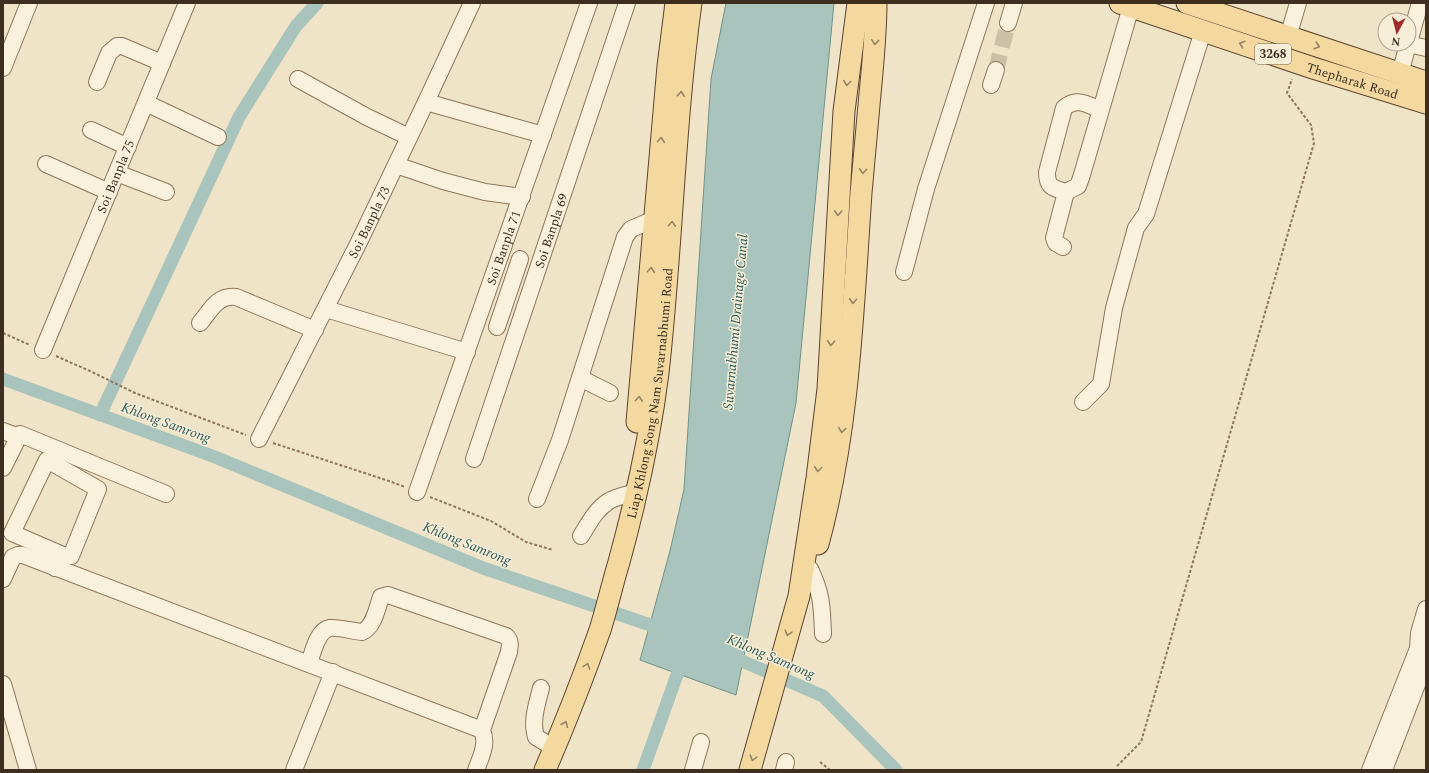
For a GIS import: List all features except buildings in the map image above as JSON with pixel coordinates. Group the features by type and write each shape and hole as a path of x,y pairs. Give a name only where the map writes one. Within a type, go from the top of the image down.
{"main road":[{"path":"632,508 633,468 668,66 676,3"},
{"name":"Liap Khlong Song Nam Suvarnabhumi Road","path":"545,770 574,703 601,628 648,439 658,374 691,3"},
{"path":"750,770 799,592 817,478 828,389 844,111 858,3"},
{"path":"799,592 810,569 817,548 829,502 839,450 846,395 865,142 876,27 876,3"},
{"name":"Thepharak Road","path":"1187,3 1220,8 1288,37 1426,82"},
{"name":"Thepharak Road","path":"1125,5 1426,104"}],"street":[{"path":"3,68 29,3"},
{"name":"Soi Banpla 75","path":"42,350 187,3"},
{"name":"Soi Banpla 73","path":"259,439 326,309 472,3"},
{"name":"Soi Banpla 71","path":"417,492 492,283 589,3"},
{"name":"Soi Banpla 69","path":"474,458 627,3"},
{"path":"904,272 926,189 986,3"},
{"path":"1008,23 1014,3"},
{"path":"1288,37 1298,3"},
{"path":"1417,14 1420,3"},
{"path":"1100,110 1087,104 1076,102 1070,103 1064,108 1047,172 1047,180 1052,188 1066,192 1078,186 1100,110 1125,5"},
{"path":"1083,402 1101,384 1114,308 1136,228 1146,214 1203,31"},
{"path":"97,82 109,53 117,46 122,46 162,63"},
{"path":"1400,74 1406,52"},
{"path":"298,79 367,117 409,137"},
{"path":"426,102 543,135"},
{"path":"146,103 218,137"},
{"path":"91,130 128,147"},
{"path":"46,164 109,192"},
{"path":"396,165 443,181 486,192 522,197"},
{"path":"117,173 166,192"},
{"path":"1063,247 1056,243 1054,238 1066,192"},
{"path":"538,499 560,440 625,237 631,229 655,219"},
{"path":"497,327 520,259"},
{"path":"492,283 529,297"},
{"path":"200,322 218,301 228,296 236,297 315,330"},
{"path":"326,309 467,352"},
{"path":"580,378 610,393"},
{"path":"3,431 19,437"},
{"path":"3,468 20,434 166,494"},
{"path":"3,579 13,557 18,555 59,561 71,556 98,489 48,460 12,533 59,561 309,663 482,730"},
{"path":"581,536 601,507 610,500 632,508"},
{"path":"810,569 821,596 823,634"},
{"path":"309,663 324,630 330,628 362,632 366,630 371,625 381,597 384,595 398,598 506,636 509,640 510,652 482,730 484,735 483,750 476,770"},
{"path":"1384,770 1423,649 1419,632 1426,609"},
{"path":"1370,770 1423,649"},
{"path":"294,770 332,672"},
{"path":"3,684 28,770"},
{"path":"541,688 534,718 534,730 536,737 554,748"},
{"path":"693,770 701,742"}],"path":[{"path":"1117,766 1141,742 1314,143 1311,125 1287,93 1297,62"},
{"path":"3,333 92,372 135,393 259,439 389,481 491,521 526,542 553,550"},
{"path":"820,762 830,770"}],"water":[{"name":"Suvarnabhumi Drainage Canal","path":"726,3 834,3 796,403 736,695 640,660 670,551 684,489 711,79"}],"waterway":[{"path":"100,415 239,117 296,26 317,3"},
{"name":"Khlong Samrong","path":"3,379 215,457 483,568 665,630"},
{"name":"Khlong Samrong","path":"728,655 823,696 896,770"},
{"path":"643,770 683,658"}],"tunnel":[{"path":"996,70 1008,23"}]}
